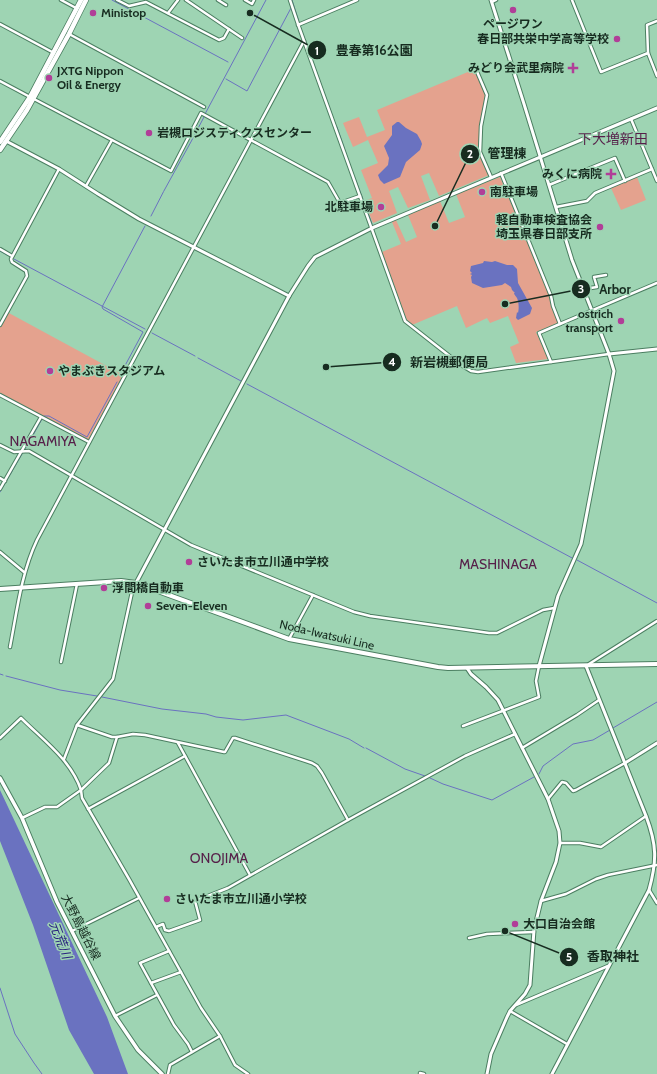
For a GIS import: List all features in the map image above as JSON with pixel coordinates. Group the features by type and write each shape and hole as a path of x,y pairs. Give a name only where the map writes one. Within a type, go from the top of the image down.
{"highway":[{"path":"32,98 81,0"},
{"path":"0,150 2,140 32,98 69,34 86,0"}],"main road":[{"name":"Noda-Iwatsuki Line","path":"0,589 121,581 135,583 290,639 438,667 468,668 657,664"},
{"name":"大野島越谷線","path":"0,778 22,818 51,889 115,1016 138,1050 162,1074"}],"street":[{"path":"61,0 77,8"},
{"path":"117,0 129,6 146,2 219,40 224,38 229,29"},
{"path":"168,13 178,0"},
{"path":"187,0 242,38"},
{"path":"218,0 226,5"},
{"path":"245,0 252,4 254,0"},
{"path":"290,0 405,321 456,361 471,371 478,372 609,354 657,350"},
{"path":"298,25 357,0"},
{"path":"464,726 539,697 536,682 554,608 582,544 614,371 609,354 572,260 491,1 496,0"},
{"path":"572,0 601,72 648,53"},
{"path":"657,21 646,25 648,53 657,76"},
{"path":"0,24 54,53"},
{"path":"69,34 204,107"},
{"path":"10,647 24,572 37,540 304,40"},
{"path":"475,67 487,95 481,126 480,152 491,177"},
{"path":"0,81 171,171 201,112 328,182 340,203 360,196"},
{"path":"64,759 77,725 113,679 135,583 165,530 289,296 315,257 372,228 657,108"},
{"path":"631,119 657,181"},
{"path":"2,140 60,169 139,218 289,296"},
{"path":"86,186 112,140"},
{"path":"549,185 615,158 625,181"},
{"path":"0,325 27,276 26,271 10,259 60,169"},
{"path":"556,207 587,201 595,193 652,169"},
{"path":"501,173 551,296 560,324"},
{"path":"0,249 12,256"},
{"path":"584,289 597,287 594,277 606,275"},
{"path":"551,362 539,333 657,283"},
{"path":"0,394 89,442"},
{"path":"0,489 6,481 41,417"},
{"path":"0,445 14,452 29,451 198,549 354,612 366,615 497,633 543,610 554,608"},
{"path":"0,478 6,481"},
{"path":"0,552 24,572"},
{"path":"61,662 77,584"},
{"path":"290,639 313,595"},
{"path":"552,1074 648,890 656,865 654,841 646,816 586,666 657,621"},
{"path":"468,668 471,674 498,700 548,799 559,831 560,843 552,876 541,901 534,932 530,985 525,994 510,1011 491,1054 486,1074"},
{"path":"522,748 599,700"},
{"path":"0,738 21,718 58,755 64,759 79,785 82,798 201,1008 220,1036 234,1065 248,1074"},
{"path":"77,725 117,737 133,734 224,752 233,738 235,738 312,763 317,766 322,773 348,820"},
{"path":"156,927 163,924 165,930 169,931 200,920 195,901 222,891 250,874 465,756 515,734"},
{"path":"22,818 45,807 57,807 81,790 109,763 117,737"},
{"path":"178,743 250,874"},
{"path":"548,799 562,782 566,783 573,791 576,790 625,763 657,743"},
{"path":"88,808 185,756"},
{"path":"560,843 580,843 601,847 646,816"},
{"path":"541,901 566,894 596,879 608,875 656,865"},
{"path":"648,890 657,903"},
{"path":"72,931 139,898"},
{"path":"469,938 487,934 534,932"},
{"path":"169,951 140,963 174,1025 192,1052"},
{"path":"515,1005 608,966"},
{"path":"151,983 181,972"},
{"path":"115,1016 157,995"},
{"path":"510,1011 567,1044"},
{"path":"168,1074 170,1065 220,1036"},
{"path":"420,1073 424,1074"}],"shaded area":[{"path":"475,69 486,95 480,127 479,152 489,175 439,196 429,173 421,176 430,200 408,208 398,187 389,191 397,213 373,223 364,201 372,198 361,170 378,163 368,140 353,147 343,123 359,117 367,137 385,130 377,110"},
{"path":"500,177 550,295 551,306 558,323 536,332 548,359 516,363 510,347 519,343 508,316 490,323 487,318 466,328 457,306 412,325 407,321 382,252 401,244 392,222 396,220 406,242 417,237 408,215 440,201 449,223 465,217 456,194"},
{"path":"637,177 646,200 621,210 611,188"},
{"path":"7,312 125,376 89,441 0,395 0,325"}],"water":[{"path":"397,122 417,134 422,144 420,150 406,162 400,177 384,184 378,175 388,165 389,158 384,146 392,135 392,126"},
{"path":"484,261 495,261 507,265 513,265 517,269 518,283 532,308 530,314 518,320 516,318 519,310 518,300 511,287 505,283 502,285 483,288 472,283 472,275 470,274 472,273 470,271 471,266 483,263"},
{"name":"元荒川","path":"0,790 107,1017 128,1074 94,1074 69,1030 33,925 0,841"}],"waterway":[{"path":"112,0 228,62"},
{"path":"205,114 266,0"},
{"path":"292,0 299,22"},
{"path":"226,79 247,91 291,8"},
{"path":"300,26 317,73"},
{"path":"318,76 335,123"},
{"path":"151,216 204,117"},
{"path":"337,127 353,174"},
{"path":"355,178 372,224"},
{"path":"120,375 143,332 102,307 145,226"},
{"path":"373,229 390,276"},
{"path":"0,251 7,255"},
{"path":"14,259 145,329"},
{"path":"392,280 393,284"},
{"path":"152,333 195,356"},
{"path":"198,358 241,381"},
{"path":"44,416 49,416 87,437 117,382"},
{"path":"247,384 574,559"},
{"path":"26,448 42,419"},
{"path":"0,492 22,454"},
{"path":"577,560 657,603"},
{"path":"6,676 60,690 97,696"},
{"path":"102,697 162,709 243,720 286,715 349,739 364,748"},
{"path":"613,728 657,702"},
{"path":"539,774 543,766 573,744 593,740 610,730"},
{"path":"366,748 405,769 425,776"},
{"path":"430,778 443,784 492,800 534,777"},
{"path":"0,988 15,1034 42,1074"}],"place":[{"name":"ページワン","path":"513,10"},
{"name":"Ministop","path":"93,13"},
{"name":"豊春第16公園","path":"250,13"},
{"name":"春日部共栄中学高等学校","path":"617,39"},
{"name":"みどり会武里病院","path":"573,68"},
{"name":"JXTG Nippon Oil & Energy","path":"49,78"},
{"name":"岩槻ロジスティクスセンター","path":"149,133"},
{"name":"みくに病院","path":"611,174"},
{"name":"南駐車場","path":"482,192"},
{"name":"北駐車場","path":"381,207"},
{"name":"管理棟","path":"435,226"},
{"name":"軽自動車検査協会 埼玉県春日部支所","path":"600,227"},
{"name":"Arbor","path":"505,304"},
{"name":"ostrich transport","path":"621,321"},
{"name":"新岩槻郵便局","path":"326,367"},
{"name":"やまぶきスタジアム","path":"50,371"},
{"name":"さいたま市立川通中学校","path":"189,562"},
{"name":"浮間橋自動車","path":"104,588"},
{"name":"Seven-Eleven","path":"148,606"},
{"name":"さいたま市立川通小学校","path":"167,899"},
{"name":"大口自治会館","path":"515,924"},
{"name":"香取神社","path":"505,931"}],"district":[{"name":"下大増新田","path":"613,139"},
{"name":"NAGAMIYA","path":"43,441"},
{"name":"MASHINAGA","path":"498,564"},
{"name":"ONOJIMA","path":"219,858"}]}
